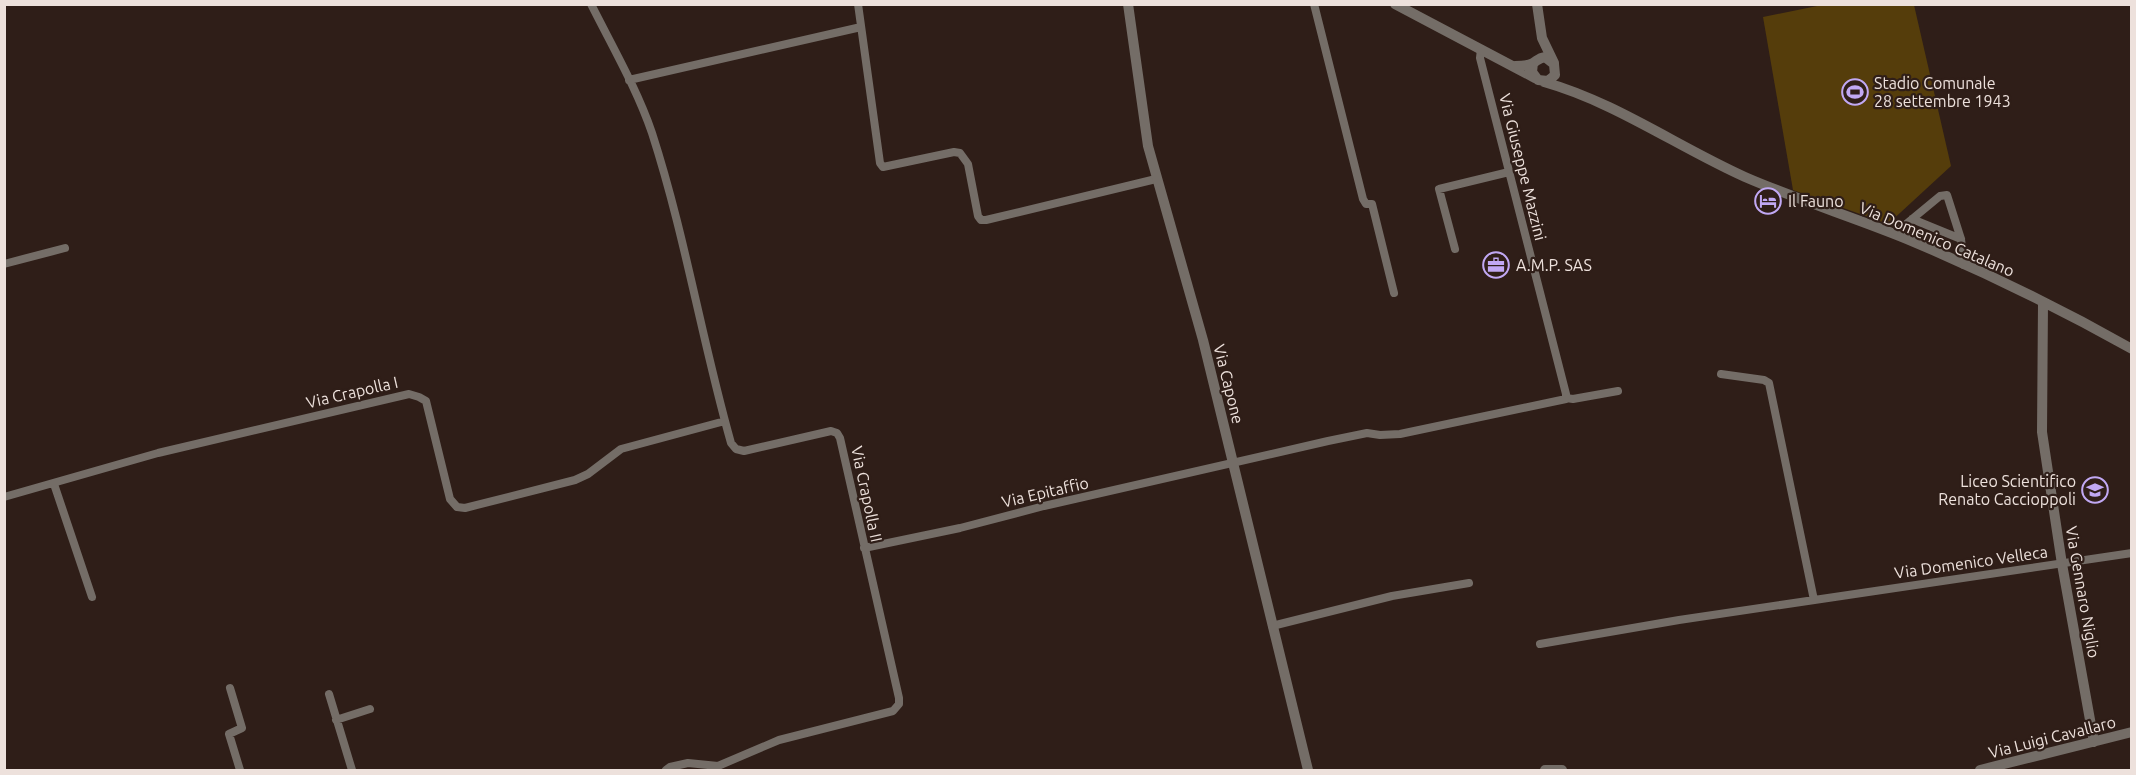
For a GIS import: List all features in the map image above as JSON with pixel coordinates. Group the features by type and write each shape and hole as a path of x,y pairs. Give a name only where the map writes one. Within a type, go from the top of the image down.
{"street":[{"name":"Via Crapolla II","path":"591,4 646,119 655,146 687,261 731,443 736,449 744,451 831,431 837,433 840,438 899,698 897,708 779,740 718,766 688,763 670,767 666,771"},
{"path":"858,4 880,163 883,168 954,152 960,153 968,164 978,216 986,220 1156,179"},
{"name":"Via Capone","path":"1128,4 1146,134 1156,179 1192,298 1308,771"},
{"path":"1314,4 1363,199 1366,204 1372,204 1395,293"},
{"name":"Via Domenico Catalano","path":"1395,4 1540,80 1565,88 1748,178 1894,234 1964,264 2132,349"},
{"path":"1537,4 1542,38 1559,81 1565,88"},
{"path":"628,80 861,27"},
{"path":"1542,38 1531,69 1540,80 1553,77 1555,67"},
{"name":"Via Giuseppe Mazzini","path":"1481,49 1480,58 1566,398"},
{"path":"1515,66 1545,57 1555,67"},
{"path":"1455,249 1439,189 1509,172"},
{"path":"1894,234 1940,196 1947,195 1961,239 1964,264"},
{"path":"1912,219 1961,239"},
{"path":"4,264 65,248"},
{"name":"Via Gennaro Niglio","path":"2043,303 2042,432 2062,564 2094,742"},
{"path":"1721,374 1764,380 1769,383 1814,600"},
{"path":"1233,464 1363,434 1400,434 1566,398 1618,392"},
{"name":"Via Crapolla I","path":"4,497 158,453 409,394 419,396 426,401 450,499 457,507 575,480 588,474 621,449 725,421"},
{"name":"Via Epitaffio","path":"864,548 960,528 1044,506 1233,464"},
{"path":"54,484 92,597"},
{"name":"Via Domenico Velleca","path":"1540,644 1679,620 2132,553"},
{"path":"1272,626 1392,596 1470,583"},
{"path":"230,688 242,728 229,734 240,771"},
{"path":"329,694 352,771"},
{"path":"336,720 370,709"},
{"name":"Via Luigi Cavallaro","path":"1980,771 2132,732"},
{"path":"1548,770 1562,771"}],"shaded area":[{"name":"Stadio Comunale 28 settembre 1943","path":"1822,5 1914,5 1951,166 1888,224 1793,190 1763,17"}],"place":[{"name":"Stadio Comunale 28 settembre 1943","path":"1855,92"},
{"name":"Il Fauno","path":"1768,201"},
{"name":"A.M.P. SAS","path":"1496,265"},
{"name":"Liceo Scientifico Renato Caccioppoli","path":"2095,490"}]}
